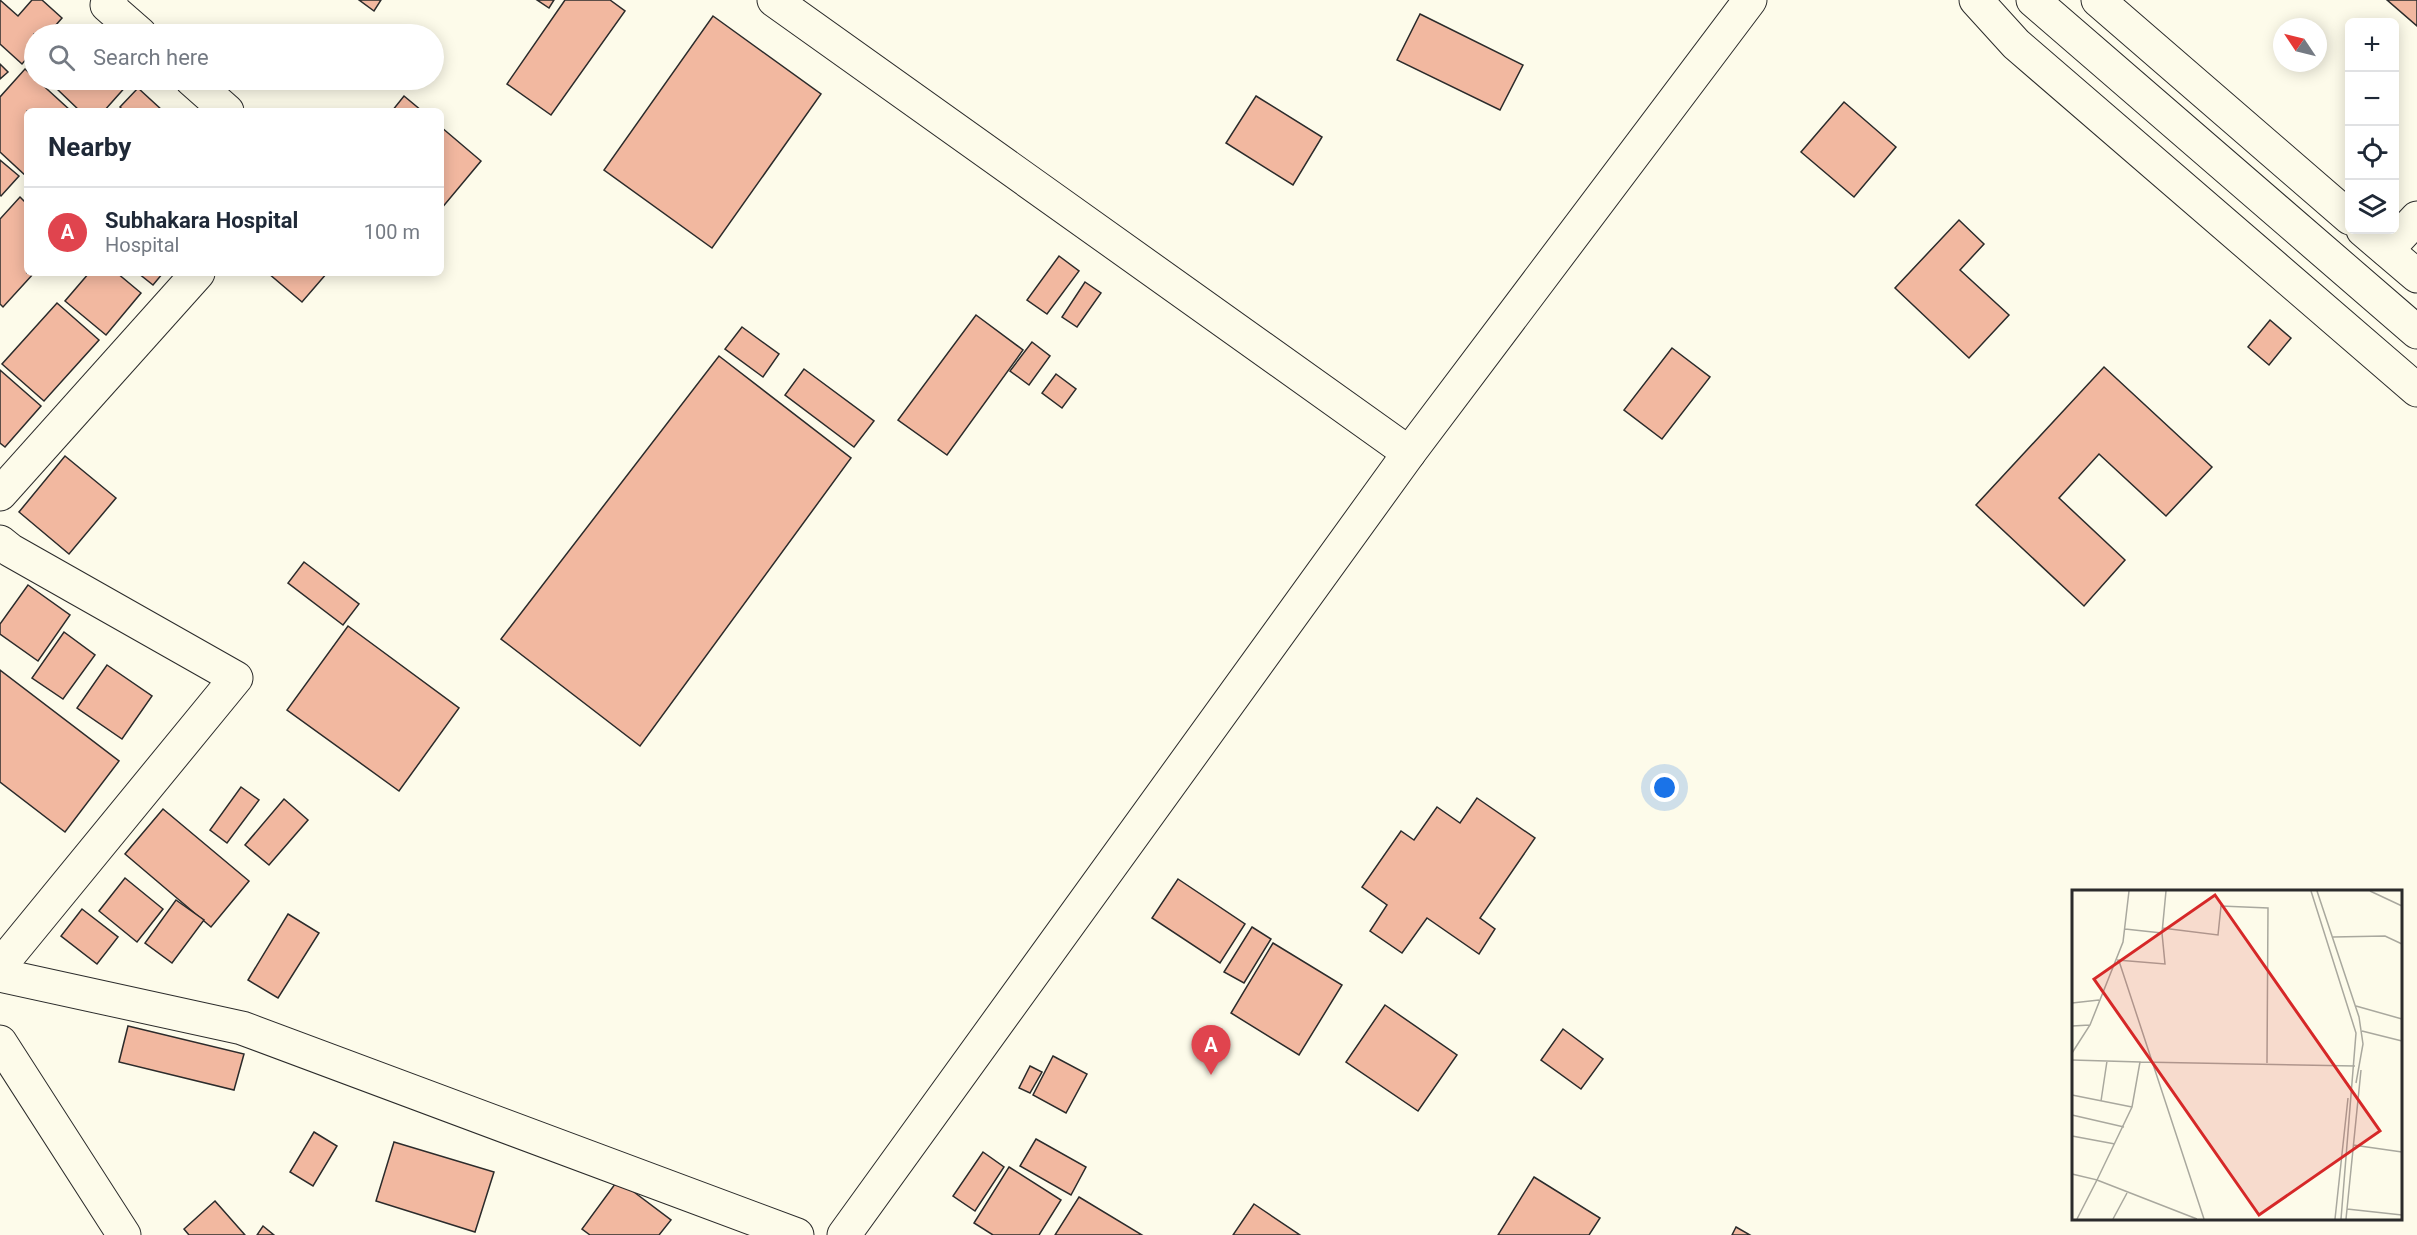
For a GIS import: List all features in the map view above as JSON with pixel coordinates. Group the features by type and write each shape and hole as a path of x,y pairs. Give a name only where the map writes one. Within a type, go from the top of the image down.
{"street":[{"path":"111,0 107,5 129,24"},
{"path":"774,0 1409,453"},
{"path":"844,1235 1409,453 1750,0"},
{"path":"1976,0 2016,44 2417,390"},
{"path":"2033,0 2417,332"},
{"path":"2098,0 2345,215"},
{"path":"203,90 224,108"},
{"path":"2417,218 2375,240 2417,276"},
{"path":"0,494 195,276"},
{"path":"0,966 236,678 3,551"},
{"path":"0,975 242,1028 797,1235"},
{"path":"0,1042 124,1235"}],"building":[{"path":"0,0 18,16 32,0 42,0 62,18 57,24 24,24 24,62 22,64 0,44"},
{"path":"359,0 381,0 374,11"},
{"path":"537,0 554,0 549,8"},
{"path":"565,0 610,0 625,11 551,115 507,84"},
{"path":"2387,0 2417,0 2417,26"},
{"path":"1420,14 1523,65 1500,110 1397,60"},
{"path":"713,16 821,94 712,248 604,170"},
{"path":"0,64 8,72 0,79"},
{"path":"24,70 24,90 48,90 68,108 24,108 24,174 0,152 0,97"},
{"path":"58,90 123,90 107,108 77,108"},
{"path":"136,90 140,90 160,108 121,108"},
{"path":"404,96 418,108 394,108"},
{"path":"1256,96 1322,137 1293,185 1226,143"},
{"path":"1844,102 1896,147 1854,197 1801,152"},
{"path":"444,130 481,161 444,205"},
{"path":"0,160 19,176 1,196 0,195"},
{"path":"20,197 24,201 24,276 31,276 3,307 0,304 0,219"},
{"path":"1959,220 1984,244 1960,270 2009,315 1969,358 1895,288"},
{"path":"1059,256 1079,271 1047,314 1027,300"},
{"path":"86,276 121,276 141,293 106,335 65,301"},
{"path":"142,276 160,276 153,285"},
{"path":"272,276 324,276 302,302"},
{"path":"1085,282 1101,293 1077,327 1062,317"},
{"path":"57,303 99,340 44,401 2,364"},
{"path":"976,315 1023,350 947,455 898,420"},
{"path":"2270,320 2291,338 2269,365 2248,347"},
{"path":"742,327 779,354 763,377 725,349"},
{"path":"1032,342 1050,356 1029,385 1010,371"},
{"path":"1672,348 1710,377 1662,439 1624,410"},
{"path":"719,356 851,458 640,746 501,639"},
{"path":"2104,367 2212,467 2166,516 2099,454 2059,498 2125,560 2084,606 1976,505"},
{"path":"804,369 874,421 854,447 785,395"},
{"path":"0,370 41,406 5,447 0,443"},
{"path":"1056,374 1076,389 1062,408 1042,393"},
{"path":"65,456 116,498 69,554 19,512"},
{"path":"304,562 359,604 343,625 288,583"},
{"path":"28,585 70,615 38,661 0,634 0,624"},
{"path":"348,626 459,708 399,791 287,710"},
{"path":"64,632 95,655 63,699 32,678"},
{"path":"107,665 152,696 122,739 77,708"},
{"path":"0,670 119,761 65,832 0,782"},
{"path":"241,787 259,800 227,843 210,830"},
{"path":"1477,798 1535,838 1480,918 1495,929 1479,954 1427,918 1402,953 1370,931 1387,905 1362,887 1401,831 1414,840 1437,807 1460,823"},
{"path":"284,799 308,820 269,865 245,845"},
{"path":"163,809 249,881 211,927 125,854"},
{"path":"125,878 163,909 137,942 99,911"},
{"path":"1178,879 1245,924 1220,963 1152,918"},
{"path":"176,900 204,920 172,963 145,943"},
{"path":"82,909 118,937 97,964 61,936"},
{"path":"288,914 319,933 278,998 248,980"},
{"path":"1252,927 1271,939 1244,983 1224,972"},
{"path":"1273,943 1342,985 1299,1055 1231,1013"},
{"path":"1385,1005 1457,1055 1418,1111 1346,1062"},
{"path":"128,1026 244,1054 234,1090 119,1062"},
{"path":"1563,1029 1603,1059 1581,1089 1541,1060"},
{"path":"1053,1056 1087,1074 1066,1113 1033,1095"},
{"path":"1030,1066 1042,1072 1030,1093 1019,1088"},
{"path":"314,1132 337,1146 313,1186 290,1172"},
{"path":"1036,1139 1086,1167 1071,1195 1020,1166"},
{"path":"394,1142 494,1172 475,1232 376,1201"},
{"path":"983,1152 1004,1167 975,1211 953,1196"},
{"path":"1009,1167 1061,1200 1039,1235 993,1235 974,1223"},
{"path":"1534,1177 1600,1218 1589,1235 1498,1235"},
{"path":"618,1180 671,1220 659,1235 590,1235 582,1229"},
{"path":"1079,1197 1142,1235 1055,1235"},
{"path":"215,1201 245,1235 189,1235 184,1229"},
{"path":"1254,1204 1300,1235 1233,1235"},
{"path":"263,1226 274,1235 257,1235"},
{"path":"1736,1227 1750,1235 1732,1235"}],"place":[{"name":"Subhakara Hospital","path":"1211,1075"}]}
